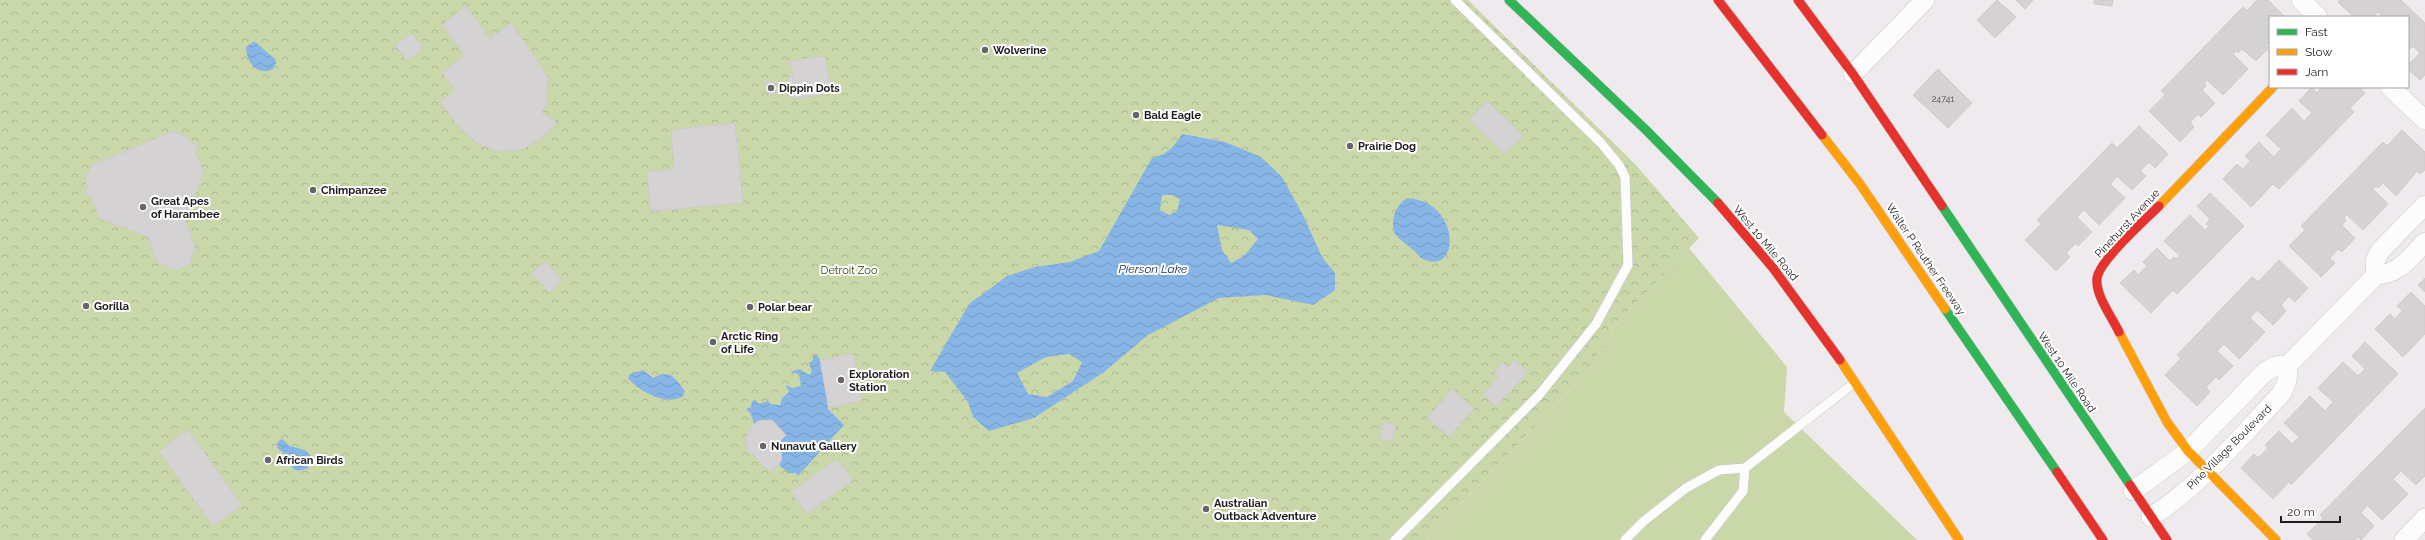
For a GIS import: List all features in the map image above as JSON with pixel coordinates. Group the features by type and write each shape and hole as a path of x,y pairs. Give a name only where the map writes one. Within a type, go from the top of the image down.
{"main road":[{"name":"West 10 Mile Road","path":"1509,0 1695,178 1772,266 1854,383 1959,540"},
{"name":"Walter P Reuther Freeway","path":"1718,0 1860,184 2103,540"},
{"name":"West 10 Mile Road","path":"1798,0 1854,74 2167,540"},
{"name":"Pinehurst Avenue","path":"2272,88 2102,265 2097,279 2100,295 2160,408 2198,461 2276,540"}],"street":[{"path":"1854,74 1925,0"},
{"path":"2301,0 2317,16"},
{"path":"2391,88 2425,120"},
{"path":"2425,205 2380,251 2375,261 2376,275 2389,274 2398,269 2425,242"},
{"name":"Pine Village Boulevard","path":"2151,517 2168,506 2198,461 2265,372 2275,366 2288,364 2376,275"},
{"name":"Pine Village Boulevard","path":"2133,491 2198,461 2282,393 2287,381 2288,364"},
{"path":"2404,540 2425,518"}],"lane":[{"path":"1395,540 1539,395 1596,324 1628,265 1625,177 1619,165 1601,143 1455,0"},
{"path":"1625,540 1644,521 1686,488 1719,470 1745,468 1854,383"},
{"path":"1704,540 1743,490 1745,468"}],"green space":[{"name":"Detroit Zoo","path":"0,0 1468,0 1635,164 1699,238 1615,325 1590,369 1426,540 0,540"},
{"path":"1689,248 1787,367 1784,412 1917,540 1426,540 1590,369 1615,325"}],"water":[{"path":"254,41 275,59 276,63 273,69 267,71 257,70 250,63 246,47"},
{"name":"Pierson Lake","path":"1182,134 1225,142 1261,157 1282,177 1303,215 1322,257 1335,273 1335,290 1313,305 1265,295 1219,298 1148,335 1104,372 1034,418 989,431 973,417 968,402 945,372 930,371 969,304 1007,276 1035,267 1070,262 1099,251 1152,158 1166,152","holes":["1162,195 1171,195 1180,199 1177,211 1169,215 1160,210","1217,225 1249,230 1258,239 1244,256 1231,263 1222,250","1069,354 1082,362 1073,381 1047,397 1028,394 1017,373 1046,357"]},
{"path":"1407,198 1425,202 1438,211 1446,223 1450,236 1449,248 1444,257 1435,262 1420,257 1394,232 1393,222 1395,213 1399,205"},
{"path":"817,355 820,360 828,409 844,425 798,476 796,473 789,473 779,465 782,454 778,443 786,435 772,420 758,421 754,424 751,414 746,409 751,407 752,401 755,400 759,404 768,401 770,404 780,405 782,398 789,392 786,385 793,388 801,386 799,374 790,372 800,369 809,375 812,372 809,363 813,360 813,356"},
{"path":"643,370 653,378 664,374 672,376 685,391 683,396 677,399 662,399 639,388 628,378 630,374"},
{"path":"282,439 290,446 305,450 311,456 308,468 302,470 294,469 284,453 277,447 278,442"}],"building":[{"path":"1997,0 2016,17 1995,38 1977,20"},
{"path":"2016,0 2033,0 2025,9"},
{"path":"2094,0 2113,0 2112,6 2094,4"},
{"path":"2257,0 2268,0 2284,16 2269,16 2269,43 2266,46 2269,48 2256,61 2242,49 2238,53 2236,51 2233,54 2248,69 2223,95 2207,80 2204,83 2206,86 2202,90 2215,103 2201,117 2198,114 2190,122 2194,127 2180,142 2149,111 2165,95 2161,91 2243,7 2247,11"},
{"path":"2340,0 2401,0 2425,23 2425,75 2420,80 2409,70 2409,64 2420,53 2413,46 2409,50 2409,16 2382,16 2378,12 2374,16 2353,16 2338,2"},
{"path":"466,6 490,39 511,23 542,67 548,79 547,103 542,113 557,122 541,139 520,150 497,151 476,143 460,128 440,102 455,90 442,73 465,56 442,25"},
{"path":"412,33 423,49 407,61 395,45"},
{"path":"825,56 831,93 792,99 788,77 793,77 790,61"},
{"path":"1938,69 1972,103 1948,128 1913,95"},
{"name":"Dippin Dots","path":"773,81 776,93 769,95 766,82"},
{"path":"2311,88 2317,93 2321,88 2360,88 2365,93 2350,108 2354,112 2279,189 2273,184 2251,207 2223,179 2237,164 2243,169 2250,161 2245,156 2259,142 2274,157 2281,149 2266,135 2292,108 2304,121 2312,113 2299,101"},
{"path":"1487,101 1523,136 1504,154 1469,119"},
{"path":"735,123 743,203 651,211 647,172 674,169 671,130"},
{"path":"2139,126 2168,154 2155,168 2149,162 2140,171 2146,176 2132,190 2117,176 2110,184 2125,198 2099,225 2084,210 2077,217 2092,232 2078,246 2076,243 2066,253 2070,257 2056,271 2025,240 2041,224 2037,220 2112,143 2117,148"},
{"path":"2402,130 2425,152 2425,170 2420,174 2417,171 2396,196 2383,183 2378,188 2376,186 2373,189 2388,204 2363,230 2347,215 2344,218 2346,221 2342,225 2355,238 2342,252 2338,249 2330,258 2335,263 2321,277 2289,246 2305,230 2301,226 2383,142 2387,146"},
{"name":"Great Apes of Harambee","path":"173,131 188,138 191,143 198,144 195,152 204,172 185,221 195,246 189,265 177,270 157,263 148,237 99,218 91,196 84,194 88,187 85,181 91,166"},
{"path":"2210,193 2244,226 2177,294 2173,290 2151,313 2120,283 2134,270 2138,275 2147,266 2143,262 2157,248 2170,261 2174,257 2176,259 2180,256 2164,241 2190,215 2205,230 2209,226 2206,224 2210,219 2197,206"},
{"path":"2279,260 2308,288 2295,302 2289,296 2281,305 2286,311 2273,325 2257,310 2250,318 2265,332 2239,359 2224,344 2217,351 2233,366 2219,380 2216,377 2206,387 2210,392 2197,406 2165,375 2181,358 2177,355 2252,277 2258,282"},
{"path":"546,261 562,281 549,292 532,273"},
{"path":"2425,278 2425,292 2418,285"},
{"path":"2411,292 2425,306 2425,334 2403,357 2375,329 2390,314 2395,319 2402,311 2397,306"},
{"path":"2365,342 2398,374 2291,485 2289,482 2273,499 2241,468 2254,454 2258,458 2268,448 2265,445 2279,431 2292,444 2299,437 2284,423 2310,396 2325,411 2333,402 2318,388 2343,362 2358,376 2365,369 2352,356"},
{"name":"Exploration Station","path":"853,354 862,401 829,407 820,360"},
{"path":"1514,360 1528,372 1496,407 1483,394 1498,377 1494,373 1503,363 1508,367"},
{"path":"1453,389 1474,409 1449,437 1427,418"},
{"path":"2425,408 2425,476 2416,485 2401,471 2393,479 2408,494 2382,520 2367,505 2361,513 2374,526 2361,540 2358,537 2355,540 2313,540 2307,534 2323,518 2320,515"},
{"name":"Nunavut Gallery","path":"772,420 786,435 778,443 781,449 782,458 779,465 769,471 749,451 745,440 751,427 758,421"},
{"path":"1383,422 1396,425 1392,441 1379,438"},
{"path":"188,430 242,505 213,526 159,451"},
{"path":"837,459 853,480 807,514 791,492"}],"traffic: fast":[{"path":"1509,0 1646,130 1718,203"},
{"path":"1942,206 2130,485"},
{"path":"1945,309 2057,472"}],"traffic: slow":[{"path":"2159,206 2272,88"},
{"path":"1822,135 1860,184 1945,309"},
{"path":"2119,332 2167,422 2188,451 2276,540"},
{"path":"1840,360 1959,540"}],"traffic: jam":[{"path":"1718,0 1822,135"},
{"path":"1798,0 1853,74 1942,206"},
{"path":"1718,203 1773,268 1840,360"},
{"path":"2119,332 2101,299 2097,285 2097,278 2100,270 2114,251 2159,206"},
{"path":"2057,472 2103,540"},
{"path":"2130,485 2167,540"}],"place":[{"name":"Wolverine","path":"985,50"},
{"name":"Dippin Dots","path":"771,88"},
{"name":"Bald Eagle","path":"1136,115"},
{"name":"Prairie Dog","path":"1350,146"},
{"name":"Chimpanzee","path":"313,190"},
{"name":"Great Apes of Harambee","path":"143,207"},
{"name":"Gorilla","path":"86,306"},
{"name":"Polar bear","path":"750,307"},
{"name":"Arctic Ring of Life","path":"713,342"},
{"name":"Exploration Station","path":"841,380"},
{"name":"Nunavut Gallery","path":"763,446"},
{"name":"African Birds","path":"268,460"},
{"name":"Australian Outback Adventure","path":"1206,509"}]}
